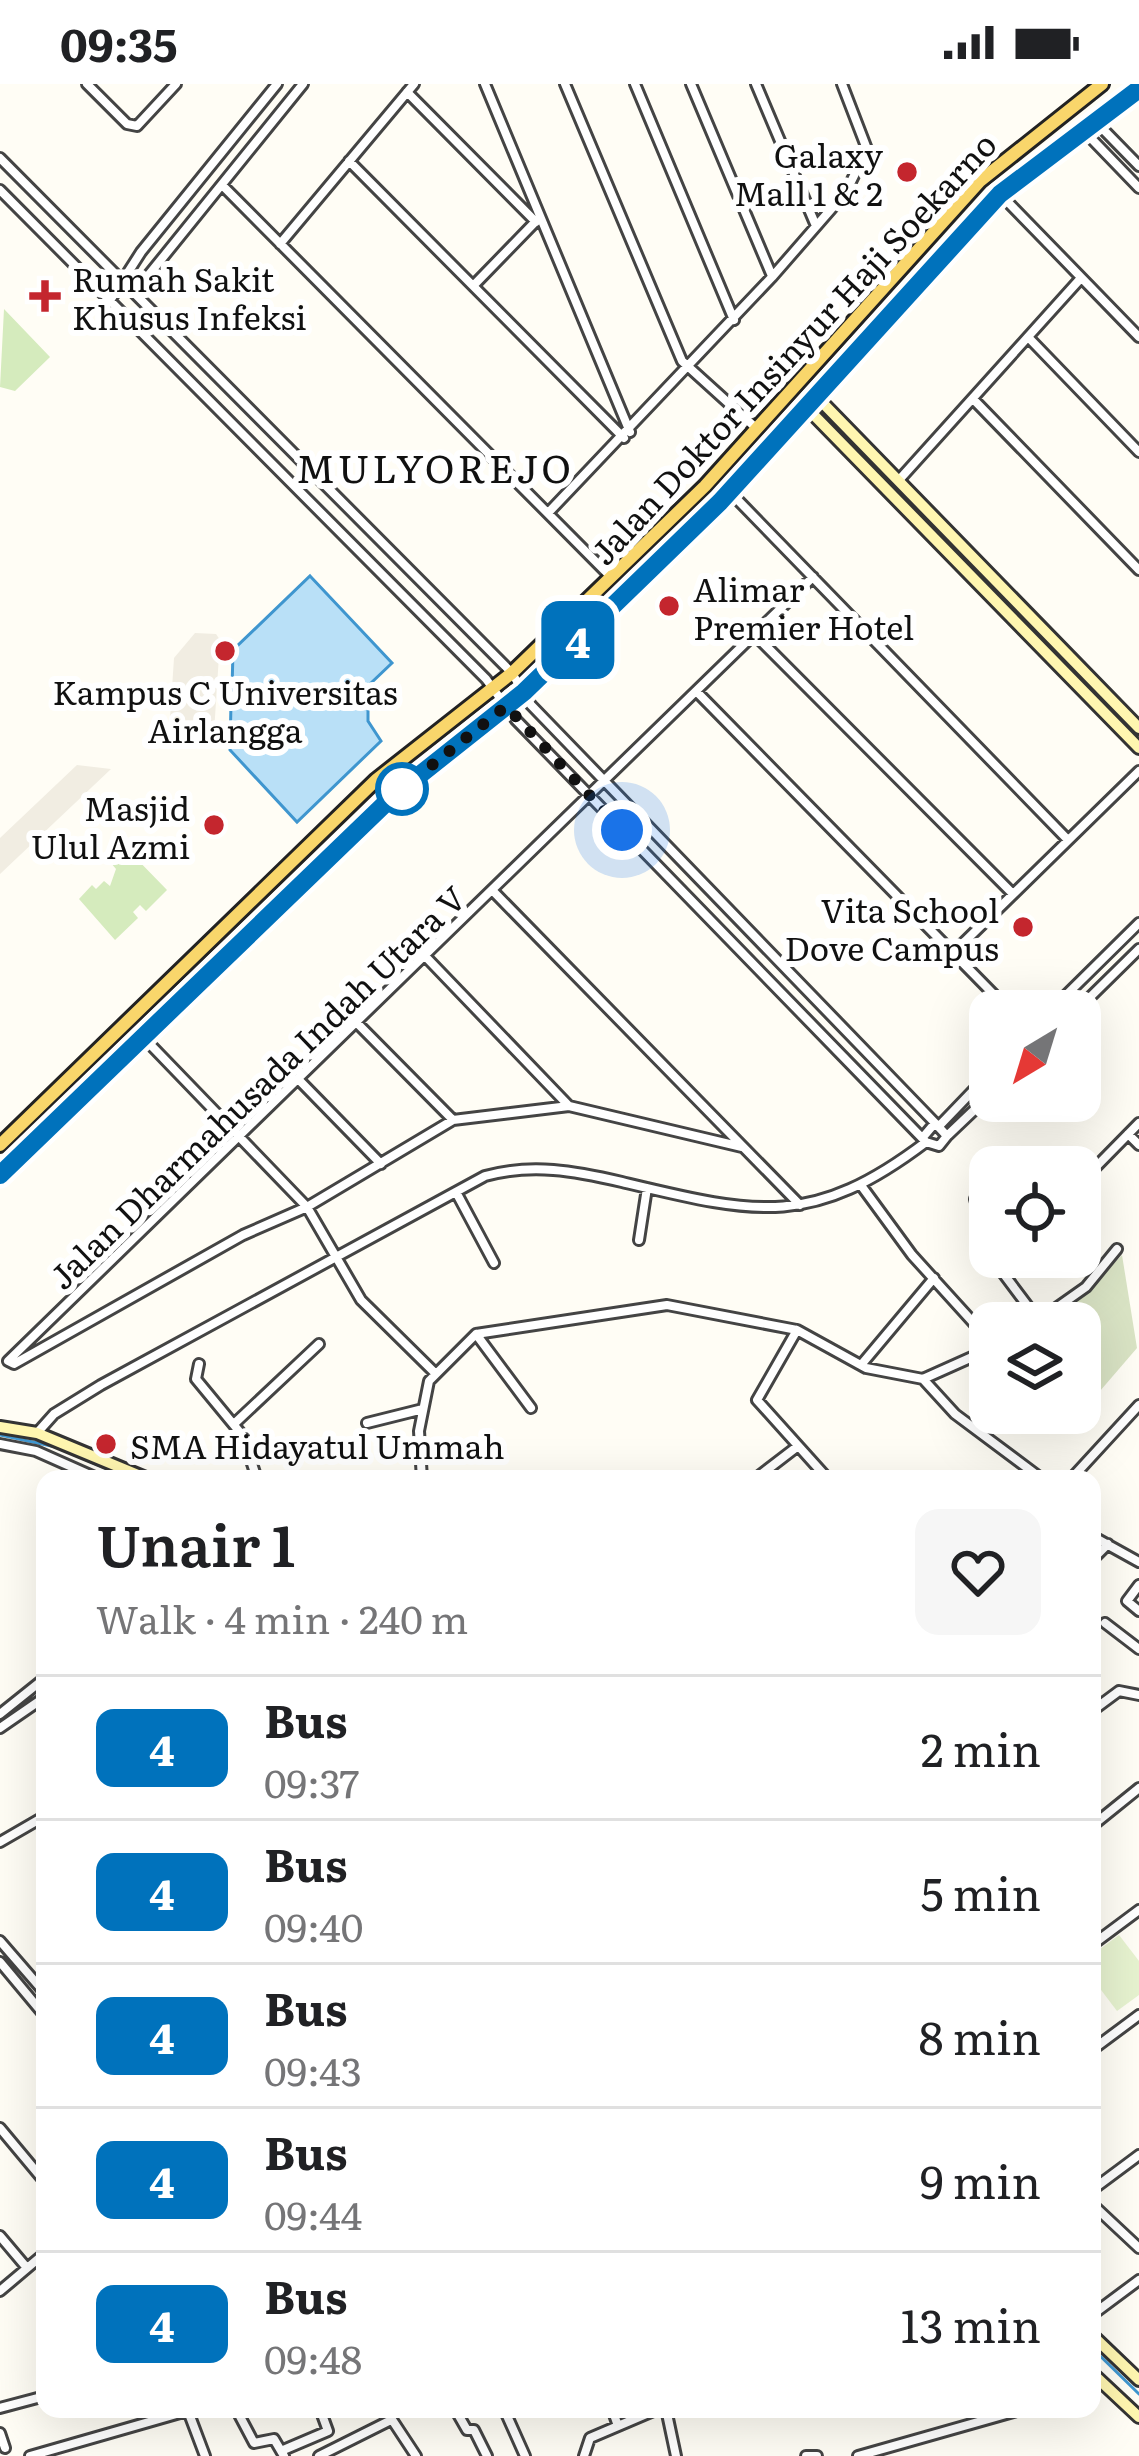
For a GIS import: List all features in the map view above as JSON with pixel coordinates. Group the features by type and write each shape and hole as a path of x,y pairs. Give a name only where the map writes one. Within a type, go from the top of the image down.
{"main road":[{"name":"Jalan Doktor Insinyur Haji Soekarno","path":"0,1145 376,780 512,674 705,486 1006,156 1102,84"},
{"name":"Jalan Doktor Insinyur Haji Soekarno","path":"0,1175 392,797 524,692 725,497 1000,194 1139,89"},
{"path":"886,286 898,282 907,295"},
{"path":"817,396 1139,728"},
{"path":"806,407 1139,748"},
{"path":"705,486 725,497"},
{"path":"1006,612 1016,601"},
{"path":"0,1427 37,1433 126,1470"},
{"path":"1101,2344 1139,2380"},
{"path":"1101,2381 1139,2417"}],"street":[{"path":"87,84 127,124 137,126 176,84"},
{"path":"109,302 125,284 141,252 277,84"},
{"path":"146,277 303,84"},
{"path":"485,84 627,435"},
{"path":"565,84 690,368 757,428"},
{"path":"635,84 734,320"},
{"path":"691,84 772,277"},
{"path":"756,84 817,224"},
{"path":"548,513 734,320 857,174 867,149 842,84"},
{"path":"280,244 410,88 538,219"},
{"path":"1089,126 1139,166"},
{"path":"1089,126 1139,188"},
{"path":"0,158 512,674 605,779 947,1136"},
{"path":"349,161 627,435"},
{"path":"222,185 611,577"},
{"path":"0,190 495,689 589,796 925,1139 939,1146 969,1115"},
{"path":"1000,194 1139,338"},
{"path":"473,286 538,219"},
{"path":"899,480 1081,278"},
{"path":"1028,337 1139,452"},
{"path":"972,399 1139,570"},
{"path":"725,497 813,577 1068,840"},
{"name":"Jalan Dharmahusada Indah Utara V","path":"307,1208 243,1235 14,1364 9,1359 813,577"},
{"path":"754,634 1013,894"},
{"path":"696,691 989,990"},
{"path":"952,952 1139,771"},
{"path":"492,890 800,1205"},
{"path":"1071,990 1139,923"},
{"path":"1097,990 1139,949"},
{"path":"424,956 568,1106"},
{"path":"356,1022 453,1120"},
{"path":"142,1036 307,1208 374,1316 435,1373"},
{"path":"299,1079 381,1164"},
{"path":"37,1433 53,1414 101,1384 261,1294 340,1258 497,1172 552,1168 738,1207 800,1205 863,1188 925,1139 969,1093"},
{"path":"307,1208 453,1120 568,1106 742,1147"},
{"path":"1101,1162 1139,1123"},
{"path":"1128,1134 1139,1145"},
{"path":"638,1240 647,1188"},
{"path":"863,1188 969,1320"},
{"path":"456,1192 494,1263"},
{"path":"1065,1302 1086,1287 1117,1249"},
{"path":"861,1365 934,1278"},
{"path":"422,1470 422,1409 435,1373 476,1334 667,1305 797,1330 861,1365 922,1379 955,1414 1030,1470"},
{"path":"797,1330 758,1400 819,1470"},
{"path":"476,1334 531,1408"},
{"path":"235,1423 320,1344"},
{"path":"922,1379 969,1356"},
{"path":"199,1364 196,1379 235,1423 253,1470"},
{"path":"1079,1470 1139,1405"},
{"path":"367,1423 422,1409"},
{"path":"0,1444 36,1451 79,1470"},
{"path":"767,1470 798,1446"},
{"path":"1101,1540 1139,1562"},
{"path":"1101,1550 1108,1543"},
{"path":"1139,1585 1127,1601 1139,1611"},
{"path":"1106,1624 1139,1649"},
{"path":"0,1714 36,1685"},
{"path":"1101,1704 1119,1691 1139,1695"},
{"path":"0,1728 36,1703"},
{"path":"1101,1819 1139,1788"},
{"path":"0,1842 36,1824"},
{"path":"1101,1938 1139,1910"},
{"path":"0,1941 36,1983"},
{"path":"0,1963 36,2005"},
{"path":"1101,2043 1139,2015"},
{"path":"0,2128 36,2171"},
{"path":"1101,2183 1139,2155"},
{"path":"1101,2212 1139,2248"},
{"path":"0,2236 27,2268"},
{"path":"0,2291 36,2260"},
{"path":"1101,2307 1139,2280"},
{"path":"1101,2389 1107,2387"},
{"path":"0,2408 36,2398"},
{"path":"30,2456 163,2418"},
{"path":"193,2418 205,2456"},
{"path":"241,2418 254,2443 274,2440 282,2453 328,2431 323,2418"},
{"path":"460,2418 466,2430 474,2430 487,2456"},
{"path":"508,2418 525,2456"},
{"path":"615,2418 618,2426"},
{"path":"584,2456 590,2438 639,2418"},
{"path":"665,2418 676,2456"},
{"path":"857,2456 992,2418"},
{"path":"319,2456 391,2420 416,2456"},
{"path":"0,2433 5,2448"},
{"path":"806,2456 817,2456"}],"green space":[{"path":"4,309 50,357 15,391 0,387"},
{"path":"129,851 167,890 146,911 140,905 133,912 138,918 115,940 79,899 92,885 96,889 104,881 110,886 116,869 111,863"},
{"path":"1122,1255 1137,1348 1101,1390 1101,1302 1076,1302"},
{"path":"1119,1935 1139,1961 1139,1995 1117,2011 1101,1990 1101,1948"}],"shaded area":[{"path":"195,633 216,634 220,640 213,748 185,747 169,734 174,658"},
{"path":"77,765 111,769 0,874 0,838"}],"water":[{"path":"310,576 392,663 369,685 368,695 323,694 323,705 368,707 368,721 381,741 297,822 230,750 231,703 281,704 282,693 232,690 233,650"}],"waterway":[{"path":"0,1435 56,1447 110,1470"},
{"path":"1101,2357 1139,2394"}],"bus line":[{"name":"4","path":"0,1175 302,881 392,797 524,692 720,502 1000,194 1139,89"}],"place":[{"name":"Galaxy Mall 1 & 2","path":"907,172"},
{"name":"Rumah Sakit Khusus Infeksi","path":"45,296"},
{"name":"Alimar Premier Hotel","path":"669,606"},
{"name":"Kampus C Universitas Airlangga","path":"225,651"},
{"name":"Masjid Ulul Azmi","path":"214,825"},
{"name":"Vita School Dove Campus","path":"1023,927"},
{"name":"SMA Hidayatul Ummah","path":"106,1444"}],"district":[{"name":"MULYOREJO","path":"435,466"}],"route":[{"path":"402,789 392,797 506,706 622,830"}]}
